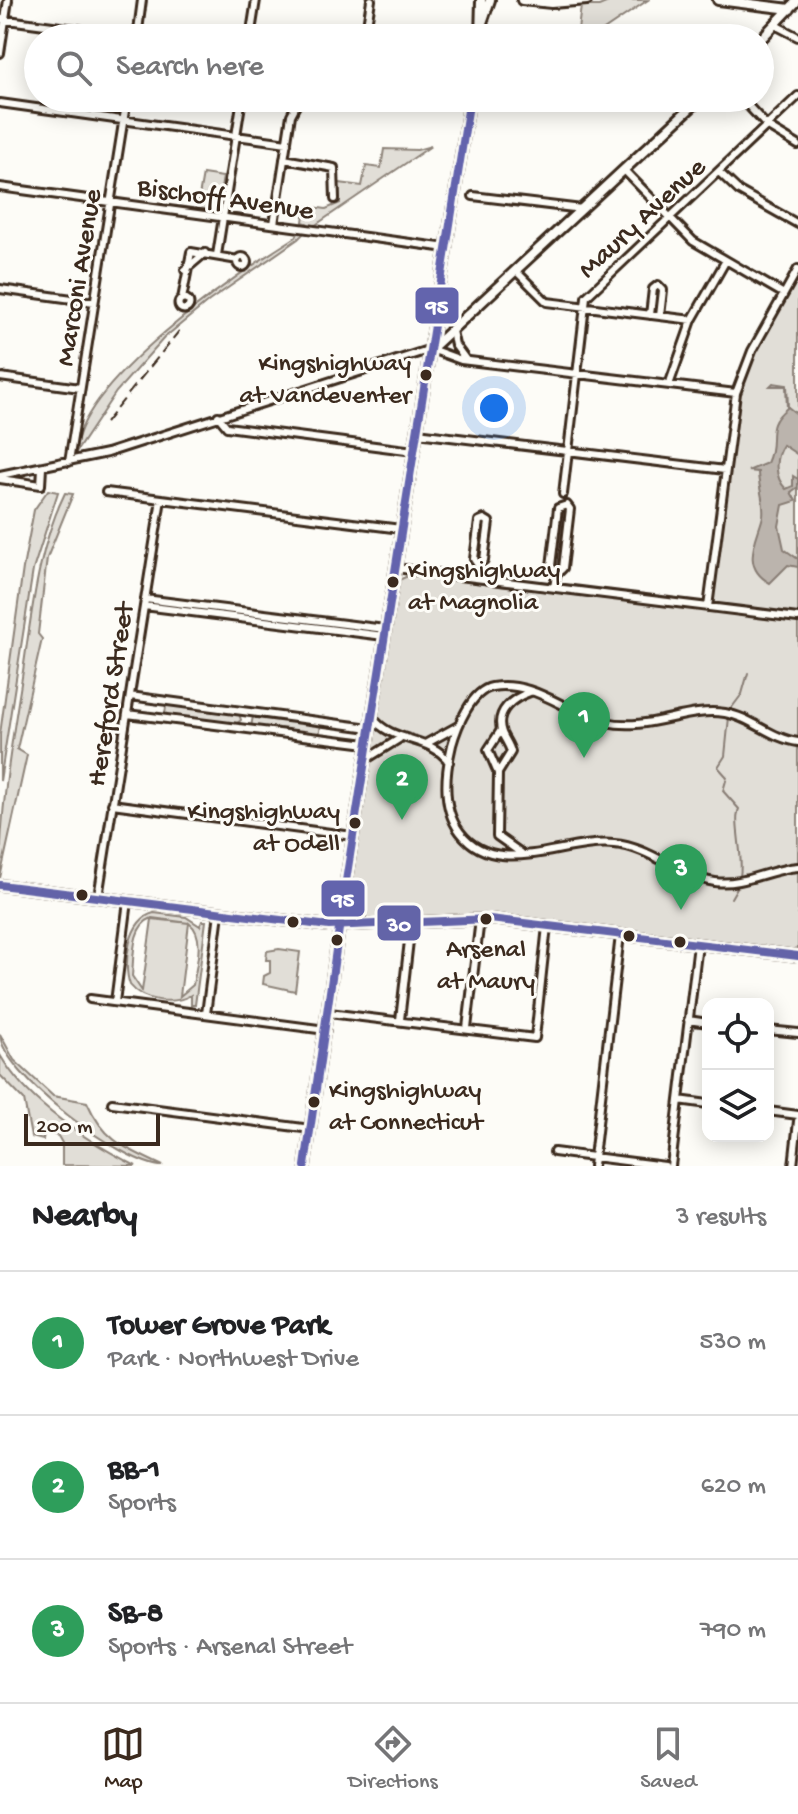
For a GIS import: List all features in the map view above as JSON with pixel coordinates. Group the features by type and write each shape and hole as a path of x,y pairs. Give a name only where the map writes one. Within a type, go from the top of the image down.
{"main road":[{"path":"481,0 482,23"},
{"path":"482,23 490,0"},
{"path":"522,0 552,3 587,0"},
{"path":"718,0 794,9"},
{"path":"774,26 794,9 798,0"},
{"path":"762,5 771,24"},
{"path":"305,1166 343,899 468,112"},
{"path":"431,349 686,112"},
{"path":"0,885 339,927 480,919 798,956"},
{"path":"343,899 352,917 371,925"}],"street":[{"path":"0,53 8,0"},
{"path":"140,24 142,0"},
{"path":"252,24 256,0"},
{"path":"367,24 371,0"},
{"path":"3,19 39,24"},
{"path":"774,29 798,37"},
{"name":"Maury Avenue","path":"563,494 586,297 798,96"},
{"path":"0,103 24,106"},
{"path":"66,112 287,143"},
{"name":"Marconi Avenue","path":"68,460 125,112"},
{"path":"217,255 239,112"},
{"path":"274,224 293,112"},
{"path":"754,112 768,127 798,145"},
{"path":"284,159 334,168 335,199"},
{"path":"624,170 693,241 784,294"},
{"path":"719,172 739,191 798,224"},
{"name":"Bischoff Avenue","path":"0,187 447,248"},
{"path":"473,196 582,209"},
{"path":"182,299 188,256 193,252 238,260"},
{"path":"185,270 205,253"},
{"path":"669,385 692,320 725,262"},
{"path":"708,607 736,393 748,360 798,269"},
{"path":"516,271 547,302 692,320"},
{"path":"650,315 653,289 658,285 663,290 660,316"},
{"path":"0,289 94,302"},
{"path":"452,331 454,342 466,360"},
{"path":"0,477 68,460 89,458 431,349 466,360 736,393"},
{"path":"0,377 80,388"},
{"path":"218,416 227,427 414,451"},
{"path":"417,433 725,470"},
{"path":"0,477 41,485 42,468"},
{"path":"106,492 401,529"},
{"name":"Hereford Street","path":"98,897 161,499"},
{"path":"554,588 556,575 563,568 570,509 567,505 558,508 551,566 556,575"},
{"path":"477,578 478,565 484,560 489,522 484,519 479,521 474,561 478,565"},
{"path":"395,568 798,618"},
{"path":"144,602 385,632"},
{"path":"798,742 722,713 644,725 611,723 587,717 534,691 499,687 483,690 458,726 449,762 446,797 461,834 487,853 524,855 579,844 622,845 640,850 690,875 719,882 798,867"},
{"path":"524,855 497,836 498,773 488,750 501,730 506,706 534,691"},
{"path":"130,696 370,728"},
{"path":"160,718 163,701"},
{"path":"244,729 246,711"},
{"path":"127,714 367,744"},
{"path":"372,716 399,739 427,743 449,762"},
{"path":"427,743 458,726"},
{"path":"498,773 511,752 501,730"},
{"path":"365,760 399,739"},
{"path":"112,804 353,836"},
{"path":"115,1002 128,901"},
{"path":"206,1014 219,913"},
{"path":"467,1028 480,919"},
{"path":"400,1020 411,923"},
{"path":"329,1013 535,1038 547,926"},
{"path":"593,1166 620,935"},
{"path":"554,1152 668,1166 698,944"},
{"path":"90,999 326,1030"},
{"path":"688,1020 702,1022"},
{"path":"774,1031 798,1033"},
{"path":"679,1100 702,1103"},
{"path":"112,1103 311,1129"},
{"path":"774,1112 798,1115"},
{"path":"793,1166 798,1121"}],"shaded area":[{"path":"613,0 648,0 613,24 579,24 581,6 599,6"},
{"path":"431,146 314,226 302,225 306,223 303,222 305,206 326,209 340,203 339,183 362,186 366,166 381,168 384,149 417,150"},
{"path":"203,174 223,177 217,211 197,208"},
{"path":"299,231 305,232 209,301 164,338 116,392 76,452 83,424 103,394 131,363 202,302 296,237"},
{"path":"798,276 798,614 715,604 712,601 738,398 757,349"},
{"path":"773,383 787,385 788,407 798,415 798,455 783,445 777,467 779,479 786,489 793,486 793,476 798,479 798,487 791,492 796,501 783,505 779,526 784,549 798,559 798,567 788,565 770,583 755,568 753,560 763,505 758,472 748,471 767,463 775,422 787,408 786,386 770,386"},
{"path":"48,490 58,492 33,570 0,781 0,734 23,568 34,510"},
{"path":"65,493 73,494 47,558 38,634 42,639 17,749 27,755 0,878 7,774 33,603 48,536"},
{"path":"410,575 798,622 798,950 489,913 358,919 349,906 352,880 399,580"},
{"path":"166,706 239,714 241,720 236,724 165,715"},
{"path":"253,716 321,725 319,736 251,727"},
{"path":"154,913 186,917 200,926 202,921 206,921 195,1005 191,1005 191,995 176,1000 159,1000 143,995 130,985 127,954 133,933 145,917","holes":["152,918 189,923 152,919 142,991 132,976 135,942 140,928","189,923 199,943 193,985 180,996"]},
{"path":"267,951 300,952 295,991 263,984 264,976 270,973"},
{"path":"0,1034 14,1060 53,1096 87,1102 108,1135 163,1166 145,1162 122,1151 68,1115 21,1072 6,1051"},
{"path":"0,1055 42,1105 79,1133 136,1166 62,1165 62,1143 58,1136 44,1132 43,1140 31,1137 24,1100 0,1075"}],"waterway":[{"path":"730,710 742,694 748,673"},
{"path":"729,717 725,756 718,767 727,777 723,791 739,809 740,876"},
{"path":"731,898 739,884"}],"railway":[{"path":"105,423 179,331"}],"transit line":[{"name":"95","path":"305,1166 345,887 468,112"},
{"name":"30","path":"0,885 329,926 490,919 798,956"}],"place":[{"name":"Kingshighway at Vandeventer","path":"426,375"},
{"name":"Kingshighway at Magnolia","path":"393,582"},
{"name":"Tower Grove Park","path":"584,758"},
{"name":"BB-1","path":"402,820"},
{"name":"Kingshighway at Odell","path":"355,823"},
{"name":"SB-8","path":"681,910"},
{"name":"Arsenal at Maury","path":"486,919"},
{"name":"Kingshighway at Connecticut","path":"314,1102"}]}
